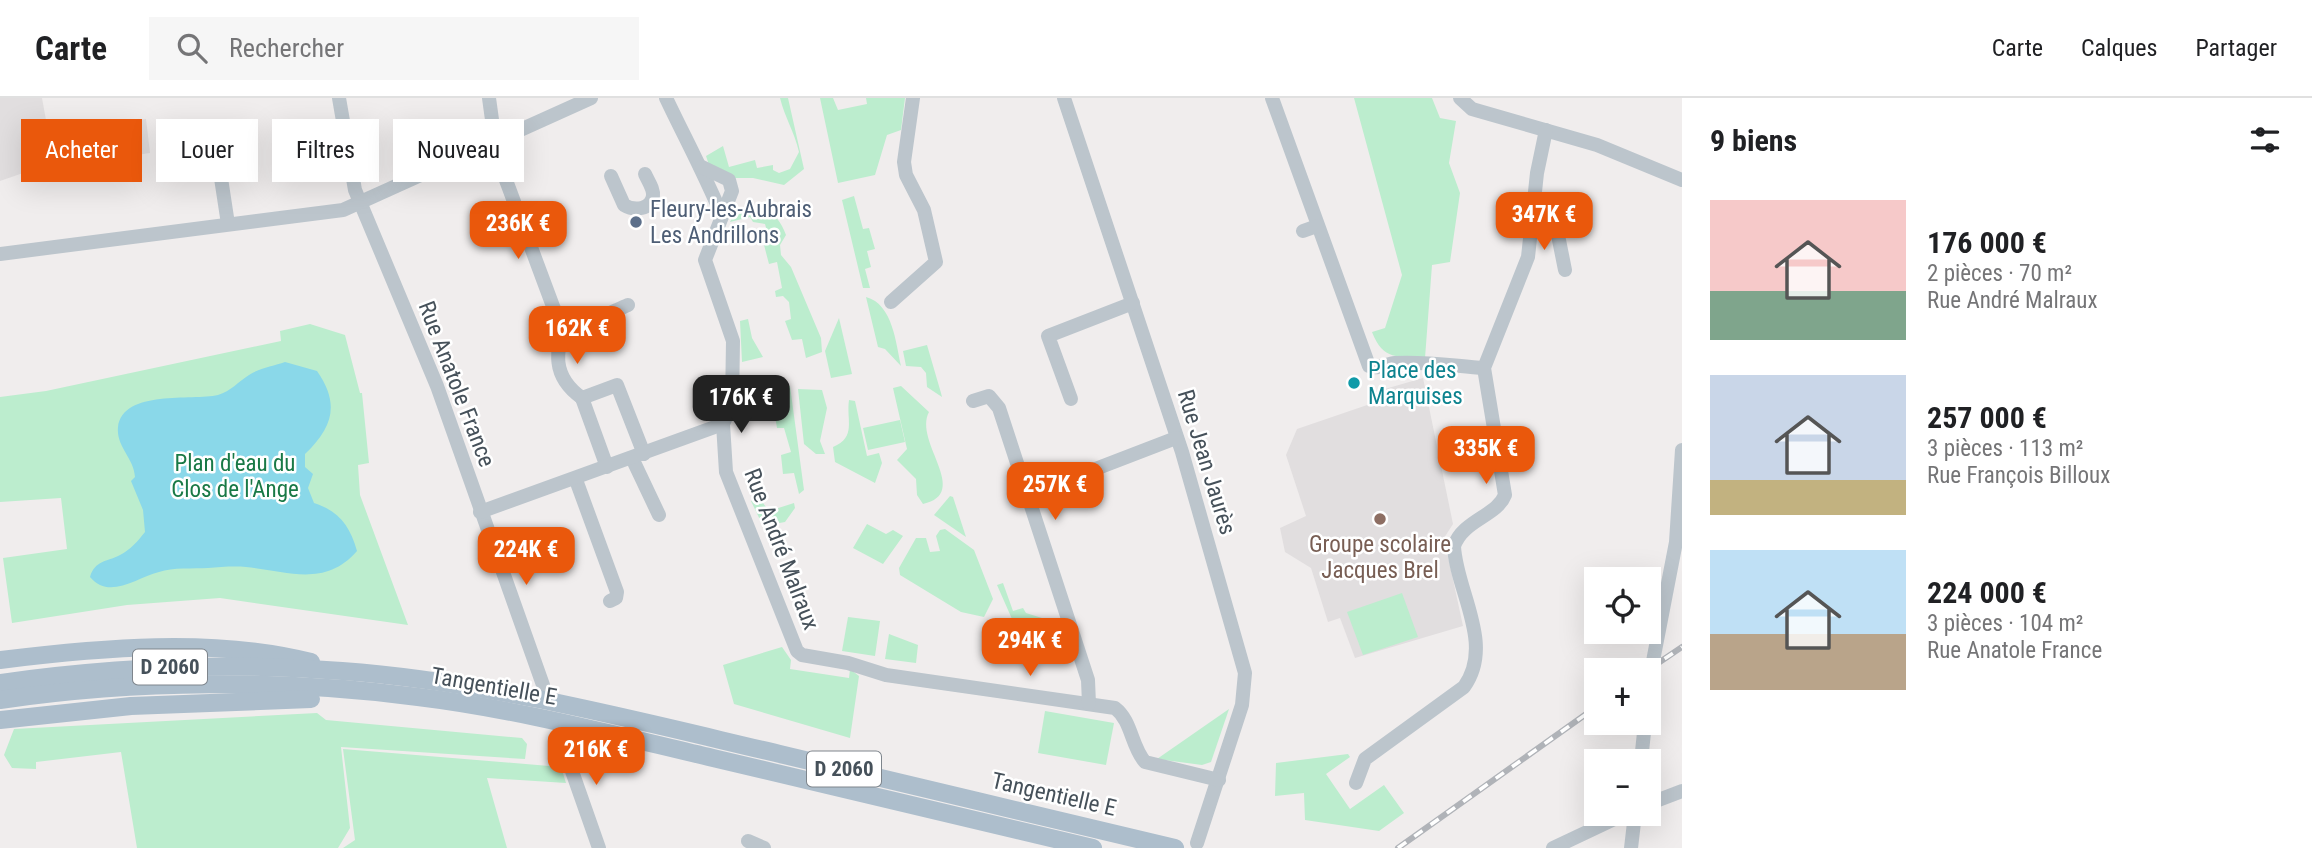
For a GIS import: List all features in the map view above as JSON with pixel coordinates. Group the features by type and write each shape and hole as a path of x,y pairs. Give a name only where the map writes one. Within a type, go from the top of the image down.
{"main road":[{"path":"0,660 115,651 221,648 277,653 341,670"},
{"name":"D 2060","path":"0,683 121,668 341,670"},
{"name":"Tangentielle E","path":"341,670 512,694 1175,848"},
{"name":"Tangentielle E","path":"0,700 144,687 324,688 419,697 528,715 1093,848"},
{"path":"0,720 131,706 298,699 337,699 528,715"}],"street":[{"name":"Rue Anatole France","path":"339,98 350,172 360,204 437,386 543,685"},
{"path":"489,98 492,119"},
{"path":"524,129 591,98"},
{"name":"Rue André Malraux","path":"666,98 692,154 702,167 722,216 705,260 733,341 732,404 723,424 726,472 792,643 802,655 848,663 886,675 1089,704"},
{"path":"891,302 936,261 924,210 906,174 904,162 913,98"},
{"name":"Rue Jean Jaurès","path":"1064,98 1176,438 1246,678 1242,705 1198,843"},
{"path":"1272,98 1370,367 1419,363 1485,368"},
{"path":"1460,98 1472,109 1597,145 1682,180"},
{"path":"1356,783 1365,759 1464,687 1471,677 1474,666 1473,622 1454,546 1462,530 1497,505 1504,495 1485,368 1528,257 1536,173 1546,130"},
{"path":"611,176 624,205 634,209 648,205 652,199 653,193 645,174"},
{"path":"222,182 228,224"},
{"path":"0,254 343,210 409,182"},
{"path":"509,182 554,310 565,320 575,323 588,321 628,305"},
{"path":"1532,225 1557,230 1565,270"},
{"path":"1303,231 1317,226"},
{"path":"1071,399 1048,336 1133,303"},
{"path":"565,320 563,340 556,358 566,387 582,398 607,467"},
{"path":"582,398 617,385 659,515"},
{"path":"973,401 989,396 999,408 1088,680 1089,704 1115,708 1122,714 1145,762 1219,780"},
{"path":"480,512 576,480 723,424"},
{"path":"1085,473 1176,438"},
{"path":"1654,658 1676,542 1682,450"},
{"path":"576,480 617,592 616,598 610,601"},
{"path":"560,737 599,848"},
{"path":"1661,799 1682,791"},
{"path":"1553,848 1600,826"},
{"path":"1631,848 1634,826"},
{"path":"748,841 764,848"}],"shaded area":[{"path":"0,98 42,98 46,119 21,119 21,174 0,181"},
{"path":"142,119 146,119 150,153 142,154"},
{"path":"1423,378 1453,524 1444,538 1463,626 1355,658 1340,618 1328,622 1311,568 1285,552 1280,528 1306,516 1286,455 1297,429 1373,403 1371,393"}],"green space":[{"path":"780,98 788,98 804,169 784,185 753,178 733,178 709,165 706,156 723,146 729,167 755,160 757,168 773,165 773,170 779,173 790,169 799,152"},
{"path":"820,98 833,98 838,110 867,104 866,98 905,98 901,130 887,135 875,175 838,183"},
{"path":"1354,98 1432,98 1440,118 1456,121 1449,163 1460,193 1450,262 1432,265 1425,358 1392,355 1381,348 1372,332 1385,328 1402,275"},
{"path":"854,196 863,229 869,228 875,249 867,251 871,267 865,269 870,288 863,288 842,200"},
{"path":"756,209 771,214 784,230 786,235 780,245 781,255 791,267 821,338 822,352 806,358 802,339 792,340 785,321 791,319 789,302 783,296 776,297 775,291 782,288 777,262 769,264 764,245 770,242 765,224 753,222 750,217 730,222 733,216"},
{"path":"866,297 875,301 888,316 901,366 885,349 878,347"},
{"path":"839,318 852,374 831,378 825,351"},
{"path":"748,319 752,338 763,357 742,362 740,321"},
{"name":"Plan d'eau du Clos de l'Ange","path":"310,324 345,335 362,393 369,463 358,465 360,495 408,625 220,598 127,605 12,623 3,558 67,549 61,498 0,502 0,397 46,391 281,341 280,331"},
{"path":"927,345 942,397 927,387 926,373 921,367 906,366 903,351"},
{"path":"754,377 790,386 804,490 799,494 794,473 783,474 781,455 791,452 784,428 777,428 775,416 785,413 778,390 767,385 755,387"},
{"path":"901,386 929,412 926,424 928,437 942,478 942,489 937,498 923,504 917,495 916,479 897,460 907,449 893,388"},
{"path":"798,389 822,390 827,408 820,441 825,454 816,454 804,444"},
{"path":"849,400 855,401 867,456 879,453 882,463 875,483 835,462 833,447 848,433"},
{"path":"900,420 905,442 868,450 863,428"},
{"path":"950,496 953,497 966,537 934,515"},
{"path":"760,499 769,511 794,503 795,508 785,522 763,526 751,501"},
{"path":"867,524 886,534 893,530 903,536 883,564 853,548"},
{"path":"945,529 974,550 993,599 984,617 961,612 900,575 899,568 916,538 926,538 930,552 940,551 936,536 940,530"},
{"path":"1003,583 1013,611 1023,608 1026,613 1042,618 1044,623 1012,619 997,585"},
{"path":"1402,593 1418,637 1363,655 1347,612"},
{"path":"848,617 880,621 875,656 842,651"},
{"path":"889,634 918,645 916,663 885,659"},
{"path":"782,647 791,660 790,669 849,678 850,669 859,676 850,738 734,704 723,665"},
{"path":"1229,709 1211,762 1202,765 1157,759"},
{"path":"1045,711 1114,723 1106,765 1038,753"},
{"path":"317,713 326,720 522,738 527,744 525,759 341,747 350,828 338,848 137,848 121,752 36,762 36,769 12,768 4,755 14,729"},
{"path":"343,749 561,767 566,783 487,778 507,848 343,848 355,840"},
{"path":"1348,754 1350,757 1326,774 1350,809 1384,785 1404,813 1379,831 1305,820 1304,793 1275,796 1276,763"}],"water":[{"path":"285,362 317,371 329,394 331,405 327,425 305,454 305,467 313,474 308,488 314,503 337,515 347,527 357,551 332,570 319,573 291,573 241,567 183,568 165,570 114,587 97,584 90,577 95,567 127,551 145,532 143,510 131,481 135,477 134,470 118,434 123,415 132,407 145,402 218,395 253,373"}],"railway":[{"path":"1661,661 1682,647"},
{"path":"1398,848 1584,716"}],"place":[{"name":"Fleury-les-Aubrais Les Andrillons","path":"636,222"},
{"name":"Place des Marquises","path":"1354,383"},
{"name":"Groupe scolaire Jacques Brel","path":"1380,519"}]}
